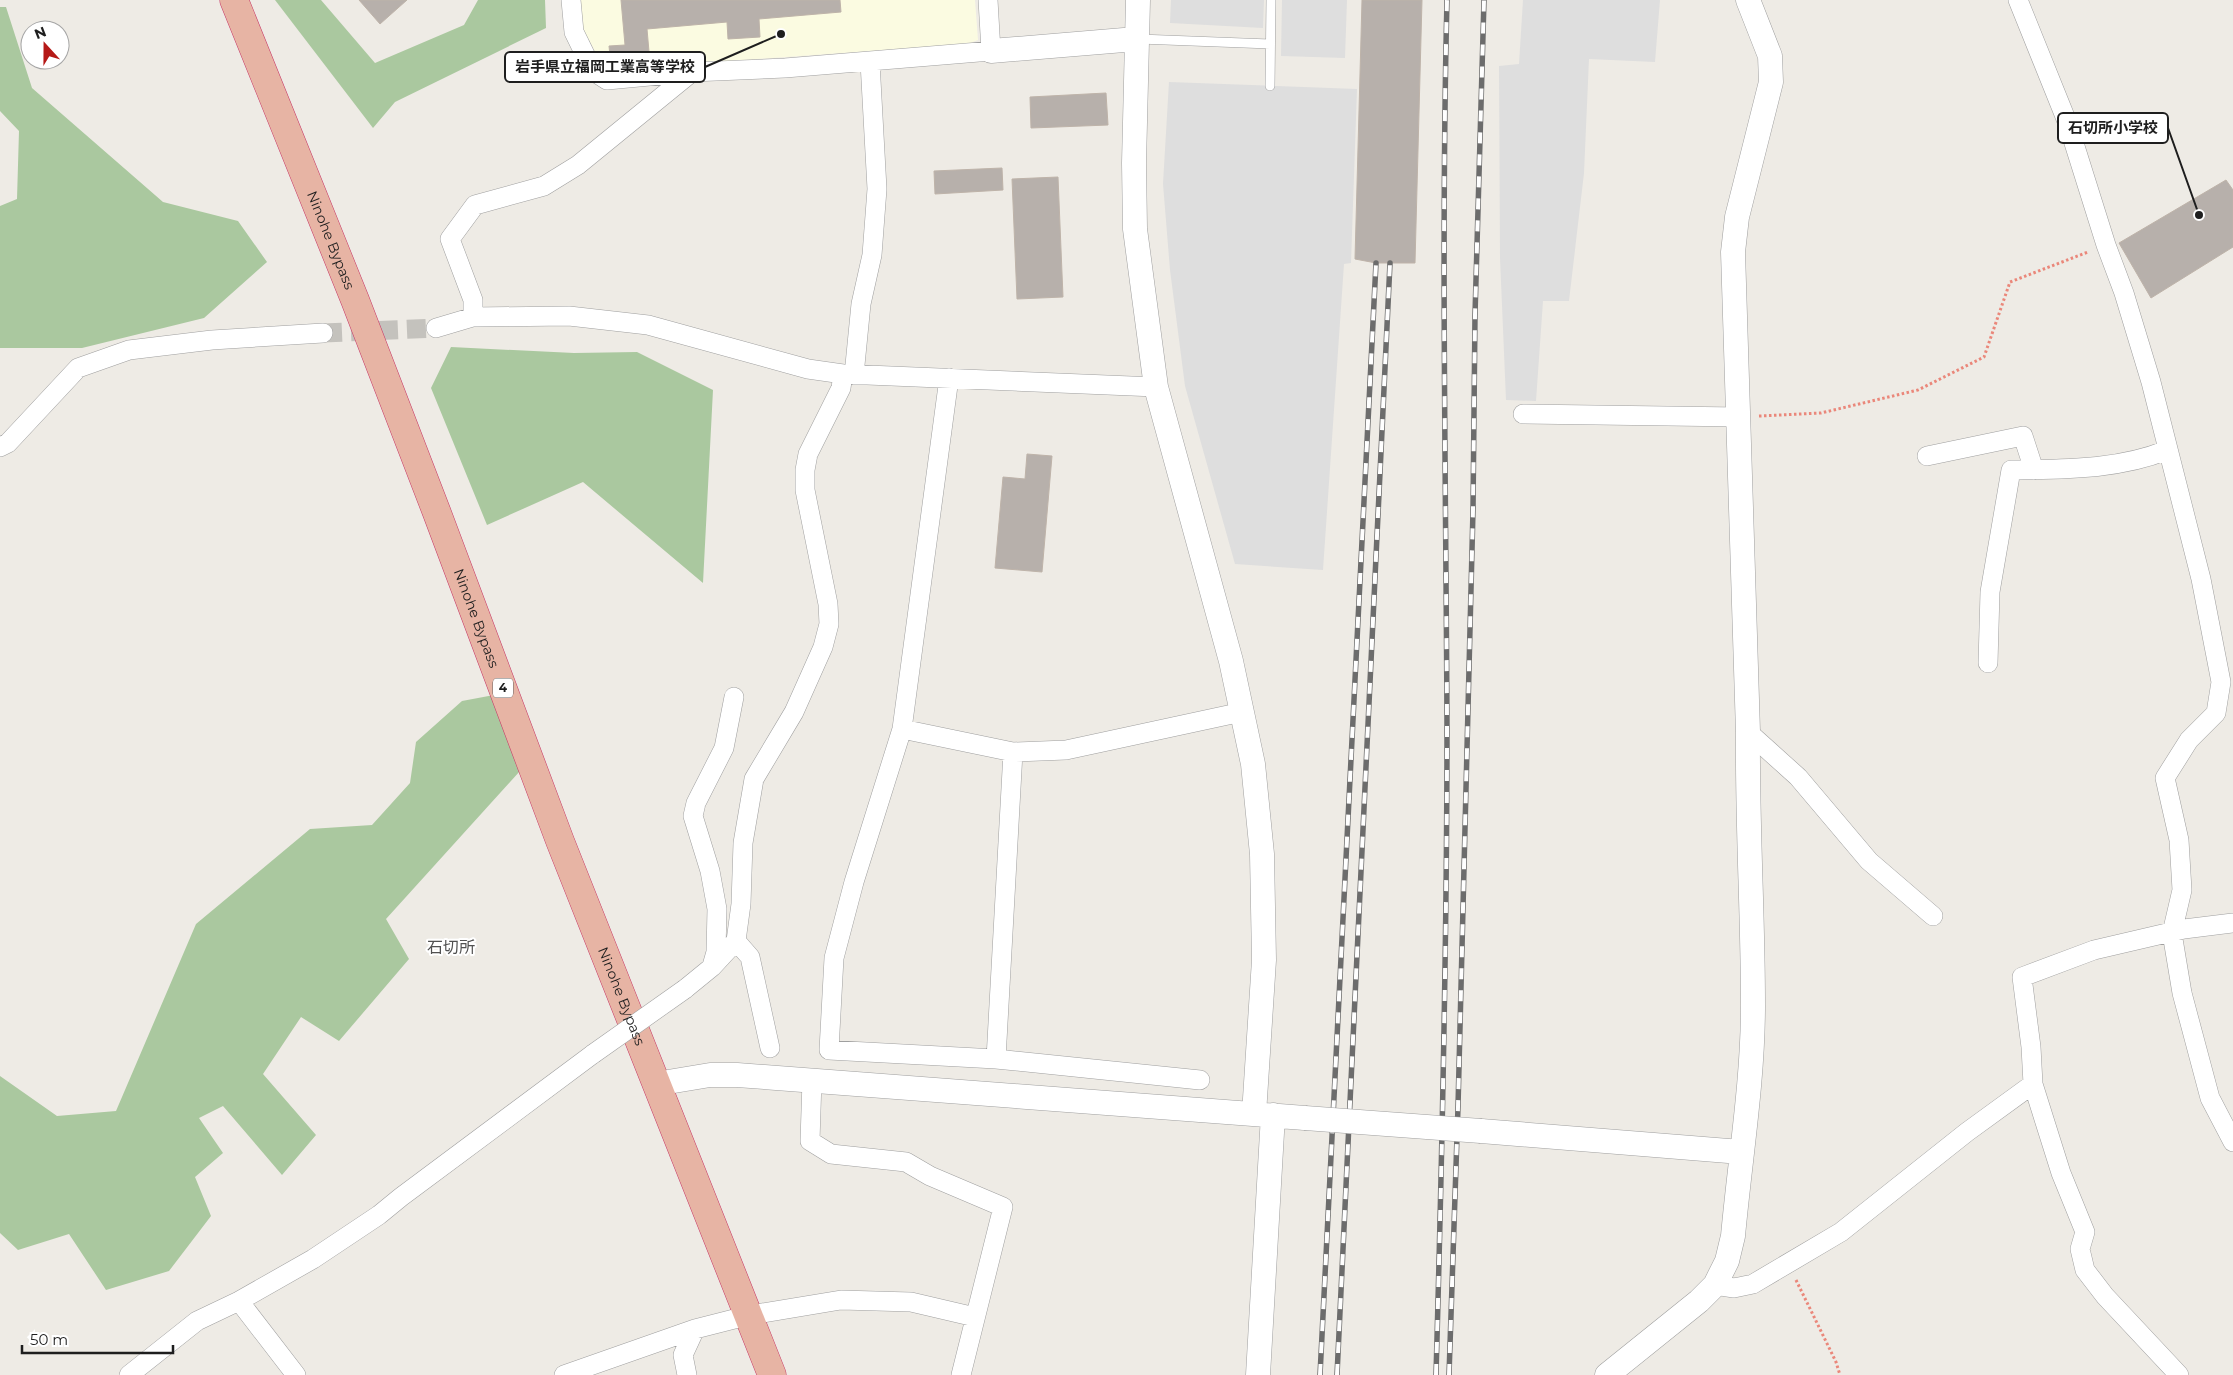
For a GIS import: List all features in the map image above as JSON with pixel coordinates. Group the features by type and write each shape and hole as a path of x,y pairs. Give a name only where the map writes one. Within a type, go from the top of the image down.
{"highway":[{"name":"Ninohe Bypass","path":"234,0 362,319 560,841 750,1315 772,1375"}],"street":[{"path":"571,0 574,32 593,71 607,80 692,72 870,62 1136,39"},
{"path":"988,0 991,51"},
{"path":"1138,0 1134,163 1135,229 1156,387 1231,661 1254,764 1262,854 1264,1114 1258,1375"},
{"path":"1607,1375 1699,1301 1715,1285 1727,1261 1732,1236 1752,1057 1753,1006 1748,732 1733,252 1738,217 1771,82 1770,56 1748,0"},
{"path":"2018,0 2068,124 2106,246 2124,293 2151,382 2201,579 2220,682 2216,713 2189,740 2164,778 2179,840 2182,890 2172,933 2182,993 2210,1098 2233,1142"},
{"path":"129,1375 197,1321 239,1301 313,1259 379,1215 593,1054 686,989 712,967 736,941 741,904 742,843 754,779 794,712 823,646 828,624 825,585 805,490 804,470 808,454 849,374 861,304 872,255 877,189 870,62"},
{"path":"472,317 474,300 450,239 474,205 544,186 578,165 692,72"},
{"path":"436,328 472,317 569,316 648,325 808,368 849,374 1156,387"},
{"path":"0,447 8,443 78,368 129,350 212,340 323,333"},
{"path":"949,378 902,729 854,882 834,958 829,1050 996,1059 1200,1080"},
{"path":"1523,414 1739,417"},
{"path":"1927,456 2023,436 2034,470"},
{"path":"1988,663 1990,592 2011,470 2079,469 2152,456 2167,450"},
{"path":"712,967 716,952 716,908 710,871 693,816 696,803 724,748 734,697"},
{"path":"902,729 1013,752 1066,750 1242,712"},
{"path":"1748,732 1798,777 1869,861 1933,916"},
{"path":"996,1059 1013,752"},
{"path":"2179,1375 2104,1296 2085,1270 2080,1249 2085,1232 2061,1173 2034,1084 2022,977 2094,950 2184,930 2233,923"},
{"path":"736,941 750,957 770,1048"},
{"path":"656,1084 710,1075 736,1075 1740,1152"},
{"path":"812,1080 810,1141 831,1154 906,1162 930,1176 1003,1207 961,1375"},
{"path":"1715,1285 1734,1288 1753,1284 1841,1232 1967,1132 2034,1084"},
{"path":"564,1375 696,1329 750,1315 841,1300 911,1302 975,1317"},
{"path":"239,1301 296,1375"},
{"path":"688,1375 683,1355 696,1329"}],"lane":[{"path":"1270,86 1271,0"},
{"path":"1136,39 1270,44"}],"path":[{"path":"1739,417 1821,413 1918,390 1984,357 2010,282 2106,246"},
{"path":"1789,1264 1836,1362 1840,1375"}],"shaded area":[{"path":"581,0 975,0 978,40 968,44 605,70 582,27"},
{"path":"1171,0 1264,0 1263,28 1170,23"},
{"path":"1282,0 1347,0 1345,58 1281,56"},
{"path":"1523,0 1660,0 1655,62 1589,59 1584,173 1569,301 1543,301 1536,401 1506,400 1500,258 1499,66 1519,64"},
{"path":"1169,82 1357,89 1351,263 1344,264 1323,570 1235,564 1185,386 1170,270 1163,184"}],"green space":[{"path":"275,0 321,0 375,63 464,25 478,0 545,0 546,28 395,102 373,128"},
{"path":"0,7 6,7 20,51 20,70 26,70 32,88 163,202 238,221 267,262 204,318 82,348 0,348 0,206 17,199 19,131 0,111"},
{"path":"451,347 574,353 637,352 713,390 703,583 583,482 487,525 431,388"},
{"path":"494,695 520,771 386,919 409,959 339,1041 301,1017 263,1074 316,1135 282,1175 223,1106 199,1118 223,1153 195,1177 211,1216 169,1271 106,1290 69,1234 18,1250 0,1233 0,1076 57,1116 116,1111 196,924 310,829 372,825 410,783 416,742 462,701"}],"building":[{"path":"359,0 407,0 380,24"},
{"path":"621,0 840,0 841,12 759,19 760,37 728,39 727,22 647,29 650,63 611,66 609,46 625,45"},
{"path":"1362,0 1422,0 1415,263 1376,263 1355,259"},
{"path":"1106,93 1108,125 1031,128 1030,97"},
{"path":"1002,168 1003,190 935,194 934,171"},
{"path":"1058,177 1063,297 1017,299 1012,179"},
{"path":"2226,180 2233,190 2233,247 2151,298 2119,243"},
{"path":"1027,454 1052,456 1042,572 995,568 1003,477 1025,479"}],"tunnel":[{"path":"323,333 436,328"}],"railway":[{"path":"1436,1375 1446,888 1447,726 1444,272 1447,0"},
{"path":"1449,1375 1458,1107 1473,510 1475,315 1484,0"},
{"path":"1320,1375 1376,263"},
{"path":"1337,1375 1390,263"}],"place":[{"name":"岩手県立福岡工業高等学校","path":"781,34"},
{"name":"石切所小学校","path":"2199,215"}],"district":[{"name":"石切所","path":"451,947"}]}
